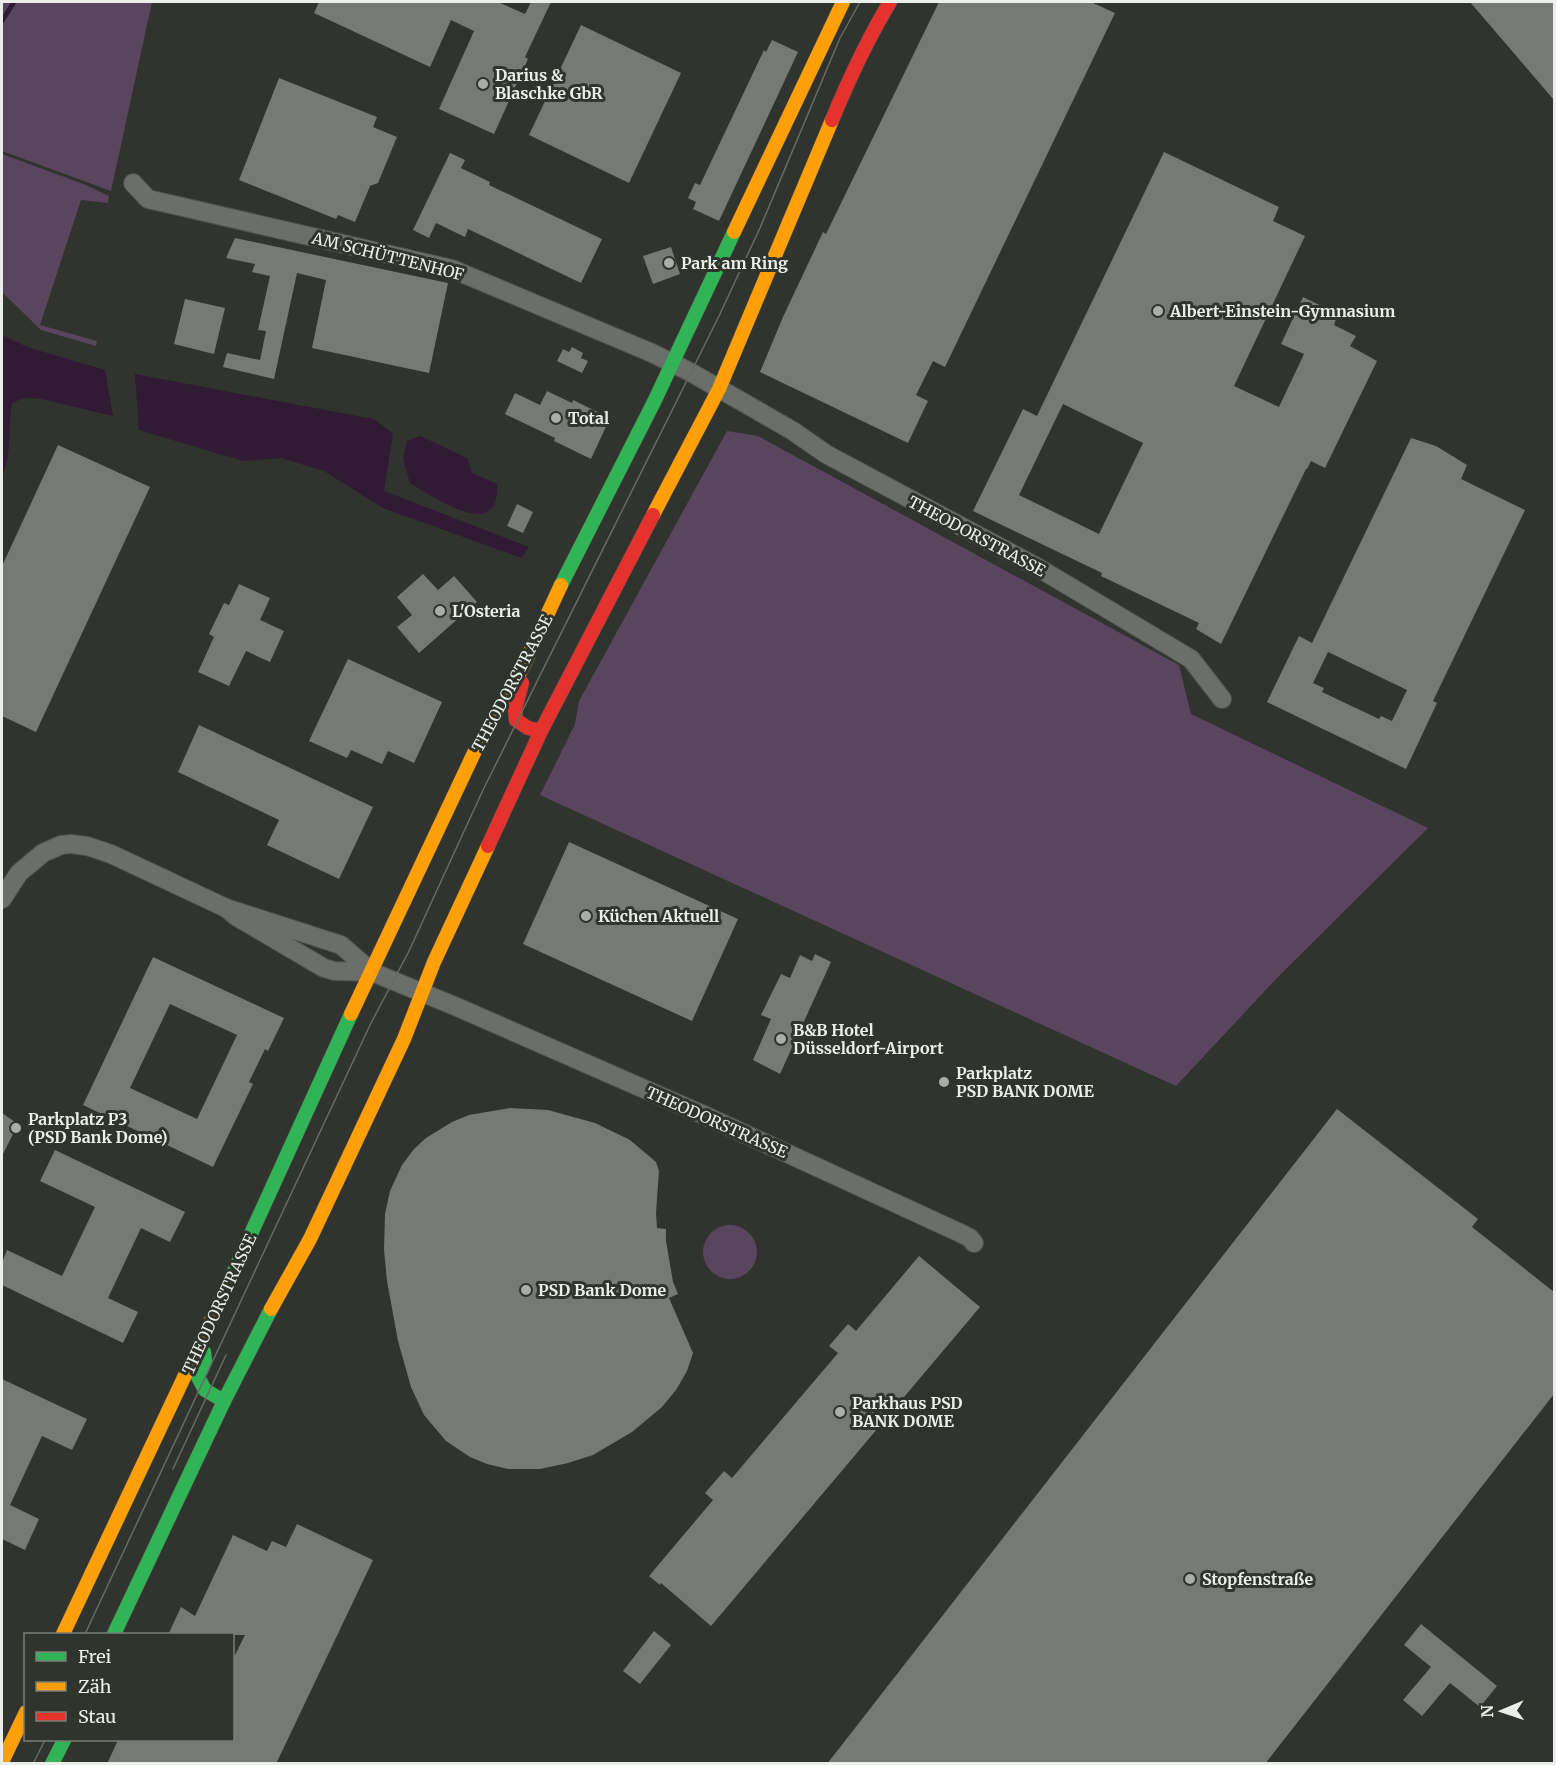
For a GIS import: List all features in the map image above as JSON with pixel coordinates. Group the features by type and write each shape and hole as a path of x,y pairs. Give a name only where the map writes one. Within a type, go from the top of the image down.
{"main road":[{"name":"THEODORSTRASSE","path":"64,1633 204,1337 351,1014 474,753 524,665 564,579 672,363 843,2"},
{"path":"115,1633 224,1401 280,1291 310,1239 404,1039 434,963 541,730 719,388 857,61 890,2"},
{"path":"524,665 520,690 514,707 515,718 522,727 541,730"},
{"path":"204,1337 205,1360 198,1377 205,1390 224,1401"},
{"path":"2,1762 24,1716"},
{"path":"52,1764 64,1741"}],"street":[{"name":"AM SCHÜTTENHOF","path":"133,183 148,199 452,269 602,331 672,363"},
{"name":"THEODORSTRASSE","path":"672,363 793,431 826,454 1037,567 1191,659 1222,699"},
{"path":"2,899 19,873 30,862 52,848 71,844 87,846 111,854 226,908 341,945 372,972"},
{"path":"226,908 237,917 324,968 334,971 372,972"},
{"name":"THEODORSTRASSE","path":"372,972 705,1116 970,1238 974,1243"}],"shaded area":[{"path":"2,2 152,2 111,191 2,151"},
{"path":"2,154 86,185 109,196 108,203 81,200 40,325 97,341 96,346 41,330 2,292"},
{"path":"2,335 27,347 105,370 113,416 41,399 24,398 12,403 9,450 2,477"},
{"path":"135,374 373,419 393,433 384,491 529,547 522,558 383,508 324,471 281,458 243,461 139,430"},
{"path":"727,431 758,436 1179,665 1191,714 1428,828 1277,978 1176,1086 540,795 575,724 579,701"},
{"path":"420,436 467,458 472,473 497,484 495,502 488,511 477,514 464,511 410,483 403,459 407,441"},
{"path":"730,1225 740,1227 749,1233 755,1242 757,1252 755,1262 749,1271 740,1277 730,1279 720,1277 711,1271 705,1262 703,1252 705,1242 711,1233 720,1227"}],"building":[{"path":"319,2 498,2 525,14 531,2 551,2 525,57 528,59 494,134 439,109 474,31 451,20 430,67 314,13"},
{"path":"939,2 1091,2 1115,13 945,367 933,361 916,395 928,401 908,443 760,372 823,232 826,234"},
{"path":"1470,2 1554,2 1554,100"},
{"path":"581,25 681,73 629,183 529,135"},
{"path":"772,40 798,52 719,221 693,209 696,202 688,198 695,183 700,185 764,50 766,52"},
{"path":"279,78 377,117 373,127 397,137 378,183 370,186 355,222 338,215 336,219 239,180"},
{"path":"1164,152 1279,207 1273,221 1305,236 1234,386 1279,407 1304,354 1281,344 1303,297 1338,314 1334,325 1356,336 1350,346 1377,361 1325,468 1311,461 1306,469 1221,644 1196,629 1199,623 973,511 1023,409 1037,416","holes":["1063,404 1143,443 1099,534 1019,495"]},
{"path":"450,153 465,160 461,168 490,182 489,185 602,239 581,283 468,229 465,237 436,223 429,238 413,230"},
{"path":"235,238 448,283 429,373 312,348 326,280 297,273 274,379 223,367 227,353 260,360 266,331 258,330 270,276 252,272 255,264 226,258"},
{"path":"671,247 680,274 653,284 643,256"},
{"path":"185,299 225,308 214,354 174,344"},
{"path":"572,347 583,353 581,358 588,361 582,373 557,361 563,349 569,352"},
{"path":"547,391 572,403 573,400 610,418 591,459 554,441 555,438 505,414 515,393 540,405"},
{"path":"1411,438 1436,446 1467,465 1461,479 1525,510 1433,701 1437,703 1406,769 1267,702 1299,636 1312,643","holes":["1328,652 1407,690 1392,721 1381,716 1379,719 1322,692 1324,688 1313,683"]},
{"path":"58,445 150,487 36,732 2,716 2,566"},
{"path":"517,504 533,512 523,533 507,526"},
{"path":"423,574 438,590 454,576 477,602 419,653 397,627 412,615 397,597"},
{"path":"239,584 270,598 260,620 284,631 270,662 246,651 229,686 198,672 214,637 209,634 224,603 229,605"},
{"path":"348,659 442,702 414,763 388,751 382,764 351,750 347,758 309,741"},
{"path":"199,725 373,807 339,879 267,845 279,820 178,772"},
{"path":"569,842 738,919 692,1021 523,944"},
{"path":"815,954 831,962 780,1074 753,1060 771,1019 761,1015 781,974 790,978 800,955 812,961"},
{"path":"153,957 284,1018 249,1082 253,1084 213,1167 83,1105","holes":["170,1004 237,1035 197,1119 130,1088"]},
{"name":"PSD Bank Dome","path":"510,1108 548,1110 595,1123 630,1140 656,1162 659,1171 657,1228 666,1229 673,1282 678,1294 669,1298 693,1353 687,1371 676,1390 662,1407 632,1432 593,1455 540,1469 508,1469 470,1457 446,1441 424,1415 411,1387 398,1341 384,1250 385,1214 390,1191 402,1165 414,1149 426,1138 452,1122 469,1115"},
{"name":"Stopfenstraße","path":"1337,1109 1478,1219 1472,1227 1554,1292 1554,1394 1265,1764 827,1764"},
{"path":"2,1113 18,1124 2,1156"},
{"path":"55,1150 185,1212 170,1242 141,1228 108,1298 138,1312 123,1343 2,1285 2,1263 7,1250 62,1276 95,1207 40,1181"},
{"name":"Parkhaus PSD BANK DOME","path":"919,1256 980,1307 711,1626 661,1583 660,1585 649,1576 713,1500 705,1493 724,1471 732,1478 838,1353 829,1346 848,1324 856,1331"},
{"path":"2,1379 87,1419 72,1450 42,1436 10,1505 39,1519 25,1550 2,1539"},
{"path":"297,1524 373,1560 276,1764 107,1764 118,1741 234,1741 234,1657 245,1635 169,1633 181,1607 195,1616 233,1535 267,1551 272,1541 286,1547"},
{"path":"1421,1624 1497,1686 1480,1707 1450,1683 1422,1716 1403,1700 1431,1667 1404,1645"},
{"path":"654,1631 671,1645 640,1684 623,1671"}],"waterway":[{"path":"2,21 14,2"}],"tram line":[{"path":"85,1633 371,1023 409,951 483,790 719,316 760,228 840,38 860,2"},
{"path":"173,1469 226,1355"},
{"path":"33,1764 44,1741"}],"traffic: fast":[{"path":"561,585 654,402 734,232"},
{"path":"229,1282 351,1014"},
{"path":"114,1633 224,1401 271,1309"},
{"path":"204,1352 205,1360 198,1377 205,1390 224,1401"},
{"path":"52,1764 64,1741"}],"traffic: slow":[{"path":"734,232 843,2"},
{"path":"653,515 719,389 832,120"},
{"path":"351,1014 474,753 524,665 561,585"},
{"path":"271,1309 310,1239 404,1039 434,962 488,846"},
{"path":"63,1633 229,1282"},
{"path":"2,1762 24,1716"}],"traffic: jam":[{"path":"832,120 859,60 890,2"},
{"path":"488,846 541,731 653,515"},
{"path":"522,683 515,709 516,720 528,728 541,731"}],"place":[{"name":"Darius & Blaschke GbR","path":"483,84"},
{"name":"Park am Ring","path":"669,263"},
{"name":"Albert-Einstein-Gymnasium","path":"1158,311"},
{"name":"Total","path":"556,418"},
{"name":"L'Osteria","path":"440,611"},
{"name":"Küchen Aktuell","path":"586,916"},
{"name":"B&B Hotel Düsseldorf-Airport","path":"781,1039"},
{"name":"Parkplatz PSD BANK DOME","path":"944,1082"},
{"name":"Parkplatz P3 (PSD Bank Dome)","path":"16,1128"},
{"name":"PSD Bank Dome","path":"526,1290"},
{"name":"Parkhaus PSD BANK DOME","path":"840,1412"},
{"name":"Stopfenstraße","path":"1190,1579"}]}
